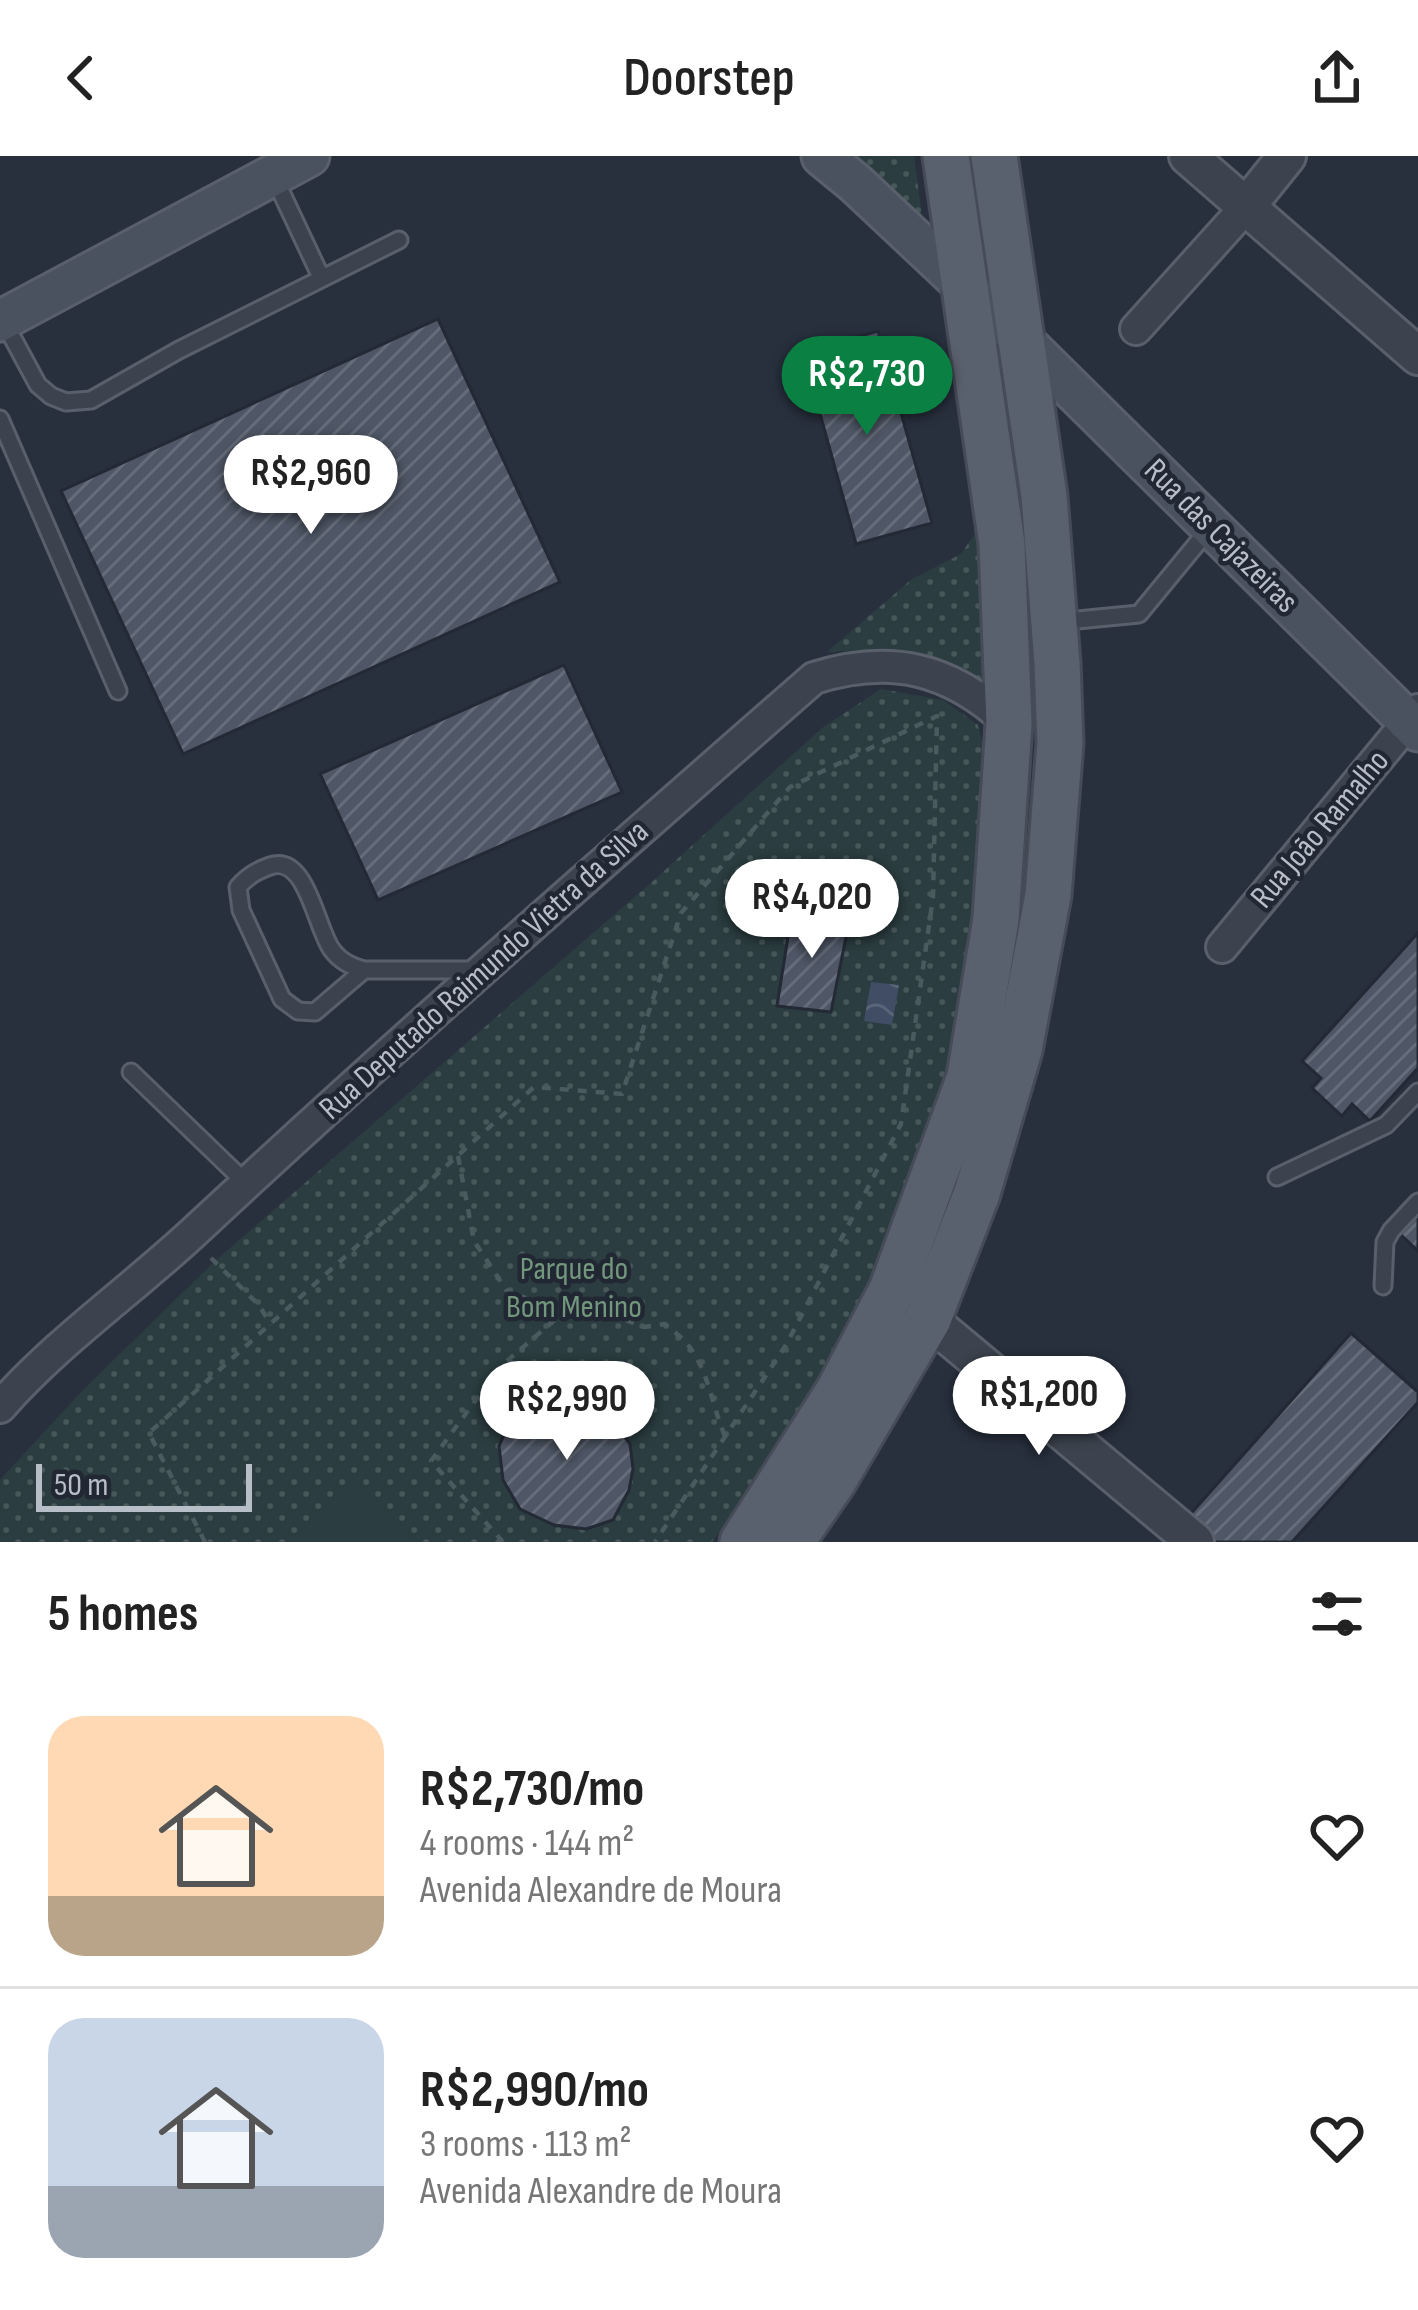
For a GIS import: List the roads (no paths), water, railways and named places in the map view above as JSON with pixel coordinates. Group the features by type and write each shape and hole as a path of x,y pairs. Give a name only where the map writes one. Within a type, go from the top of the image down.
{"main road":[{"path":"2,320 308,156"},
{"name":"Rua das Cajazeiras","path":"822,156 1023,341 1415,721"},
{"path":"928,1319 912,1306 908,1289 961,1146 996,919 1010,723 1002,544 946,156"},
{"path":"791,1542 928,1319 977,1193 1013,1071 1048,895 1060,743 1054,622 1044,496 994,156"},
{"path":"980,392 990,365 1023,341"},
{"path":"743,1542 839,1391 892,1290 970,1077"},
{"path":"839,1391 856,1402 859,1438"}],"street":[{"path":"1188,156 1418,356"},
{"path":"1136,329 1287,156"},
{"name":"Rua Deputado Raimundo Vietra da Silva","path":"0,1407 24,1379 190,1236 481,970 814,679 885,664 957,685 1010,723"},
{"name":"Rua João Ramalho","path":"1222,947 1415,721"},
{"path":"928,1319 1195,1542"}],"lane":[{"path":"273,175 321,278"},
{"path":"2,320 38,385 66,402 91,400 179,350 400,240"},
{"path":"0,419 118,691"},
{"path":"1054,622 1139,614 1211,526"},
{"path":"364,970 315,1012 298,1011 282,999 241,910 238,887 249,874 278,863 291,867 302,879 329,946 347,964 364,970 481,970"},
{"path":"131,1072 246,1183"},
{"path":"1277,1178 1386,1125 1418,1092"},
{"path":"1382,1286 1385,1243 1418,1202"}],"water":[{"path":"871,982 899,985 892,1025 864,1021"}],"park label":[{"name":"Parque do Bom Menino","path":"574,1288"}]}
